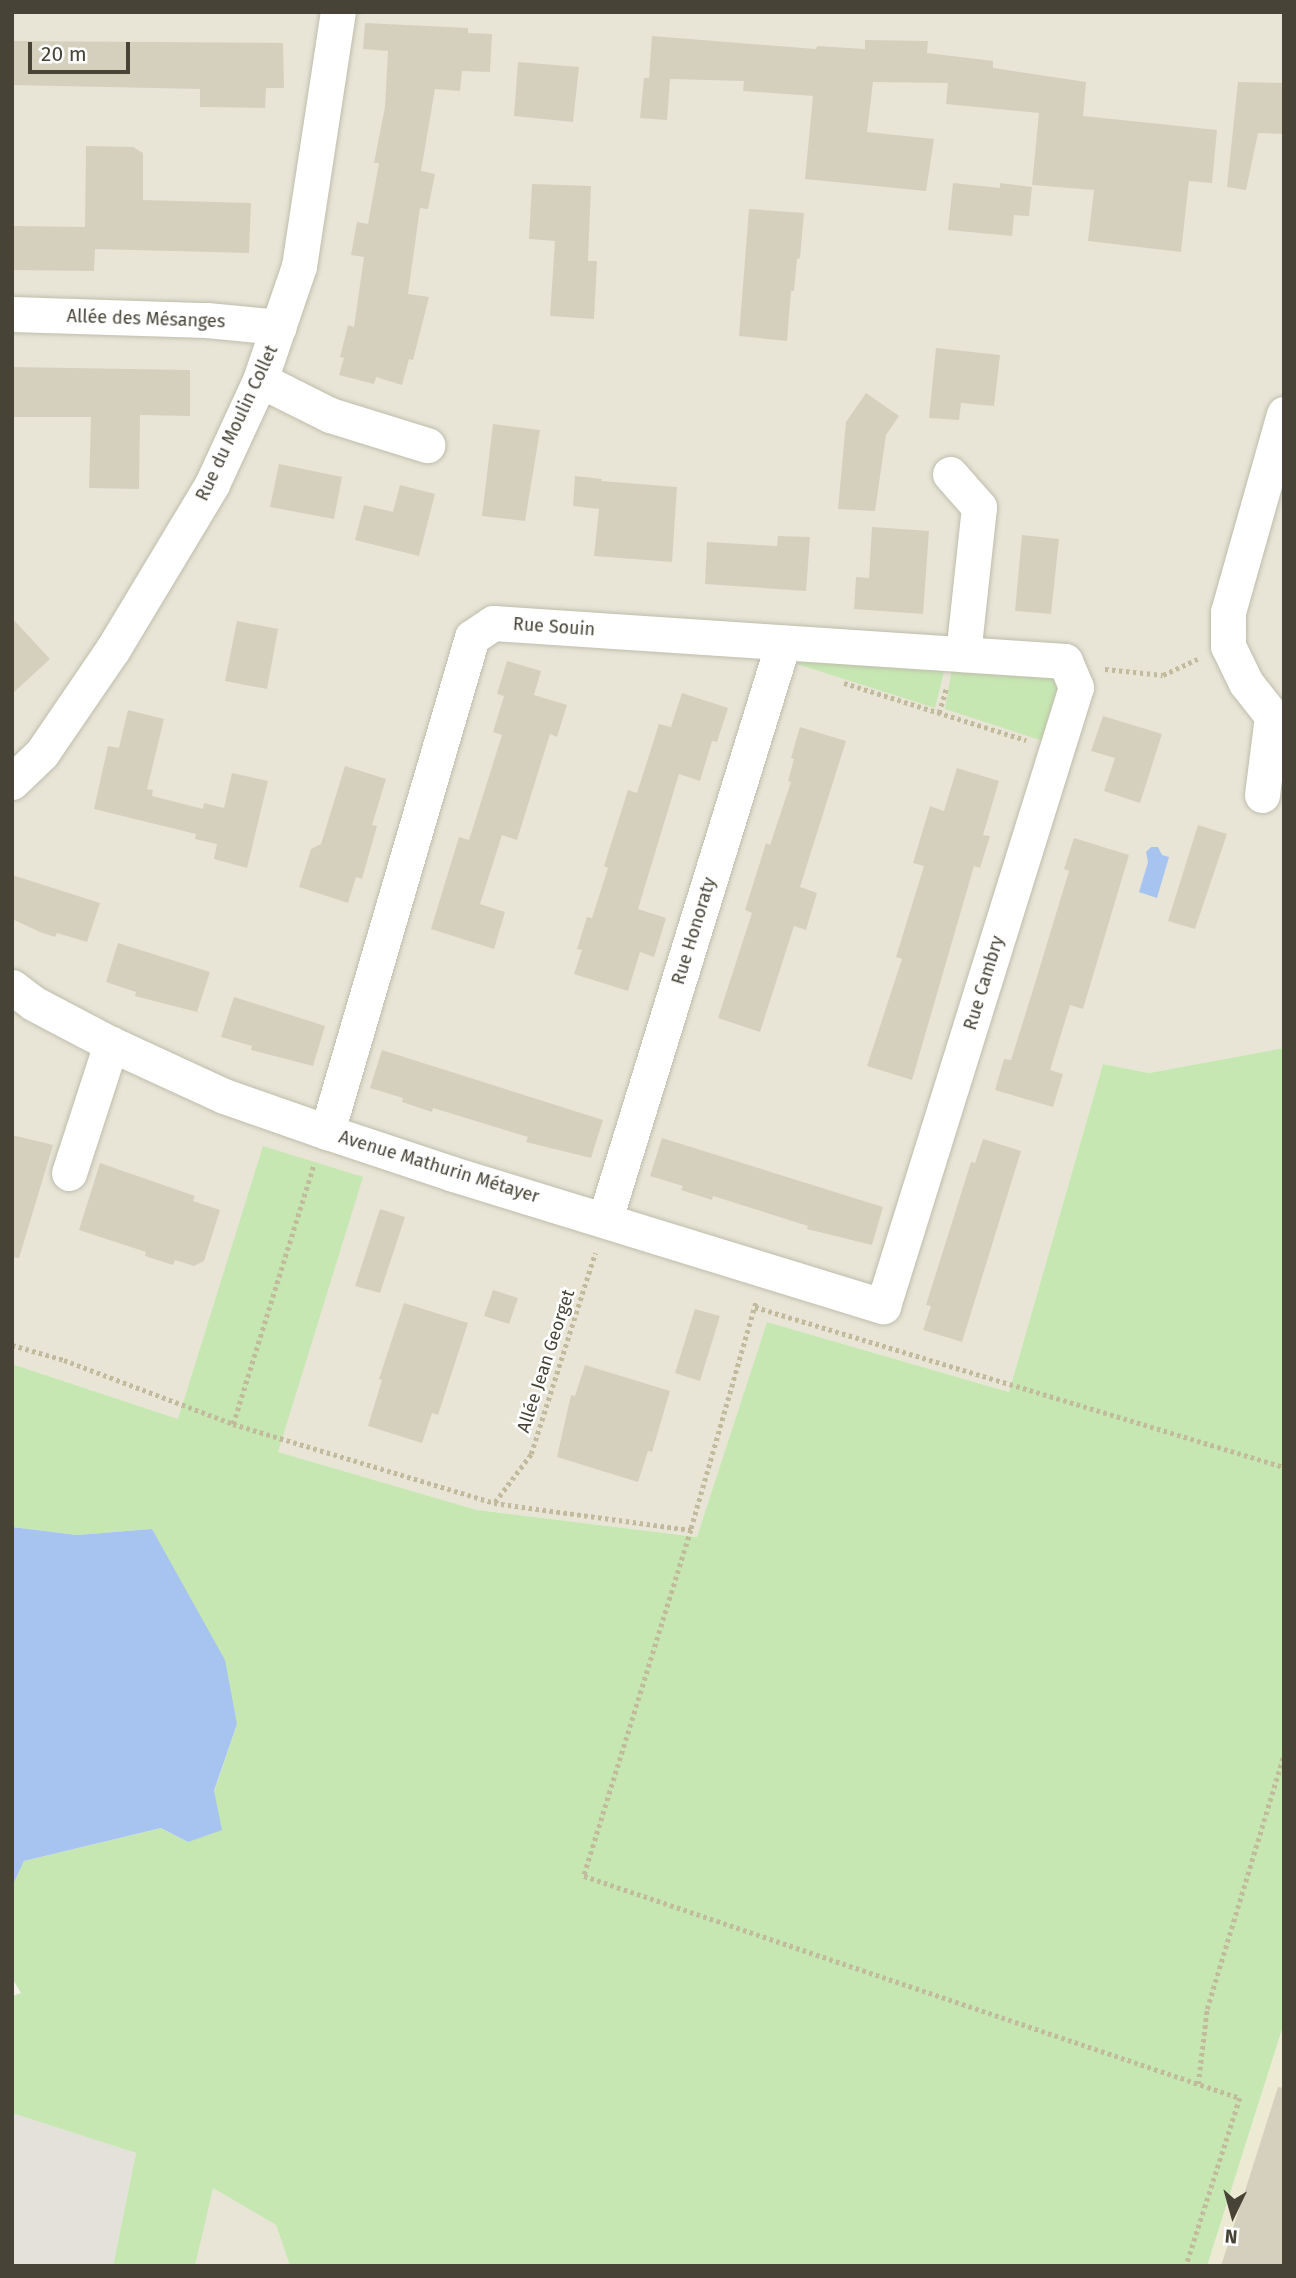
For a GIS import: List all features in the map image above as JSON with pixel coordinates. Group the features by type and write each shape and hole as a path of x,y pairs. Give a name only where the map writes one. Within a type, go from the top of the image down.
{"street":[{"name":"Rue du Moulin Collet","path":"12,782 42,753 113,649 212,484 260,380 299,266 338,12"},
{"name":"Allée des Mésanges","path":"12,314 207,320 279,327"},
{"path":"260,380 330,415 427,445"},
{"path":"1262,795 1272,716 1247,683 1228,646 1228,612 1284,414"},
{"path":"950,474 979,507 963,654"},
{"name":"Rue Souin","path":"327,1132 472,637 493,623 963,654 1068,668"},
{"name":"Rue Honoraty","path":"605,1219 783,643"},
{"name":"Rue Cambry","path":"883,1306 1076,687 1068,668"},
{"name":"Avenue Mathurin Métayer","path":"12,987 33,1003 111,1044 224,1096 327,1132 765,1272 883,1306"},
{"path":"69,1173 111,1044"}],"path":[{"path":"1068,668 1163,675 1228,646"},
{"path":"839,682 1057,749"},
{"path":"233,1424 315,1160 327,1132"},
{"name":"Allée Jean Georget","path":"494,1503 531,1454 605,1219"},
{"path":"765,1272 691,1530 584,1876 1240,2098 1186,2266"},
{"path":"755,1307 1284,1468"},
{"path":"12,1345 64,1360 233,1424 494,1503 691,1530"},
{"path":"1198,2084 1207,2009 1284,1754"}],"shaded area":[{"path":"12,12 1284,12 1284,1048 1149,1073 1103,1064 1009,1392 767,1322 698,1537 477,1510 277,1452 12,1364"},
{"path":"1284,2023 1284,2266 1207,2266"},
{"path":"12,2113 136,2153 113,2266 12,2266"},
{"path":"212,2187 276,2225 290,2266 195,2266"}],"green space":[{"path":"800,660 943,666 944,672 935,708 797,664"},
{"path":"952,668 1060,677 1046,742 945,709"},
{"path":"1284,1048 1284,2023 1207,2266 290,2266 276,2225 213,2188 195,2266 113,2266 136,2153 12,2113 12,1996 21,1993 12,1978 12,1887 24,1861 161,1828 188,1842 214,1792 237,1724 152,1529 77,1535 12,1527 12,1364 178,1419 263,1146 363,1177 278,1452 477,1510 697,1537 767,1322 1009,1392 1103,1064 1149,1073"}],"water":[{"path":"1151,847 1158,847 1162,855 1169,857 1157,898 1139,892 1148,862 1146,852"},
{"path":"12,1527 77,1535 152,1529 225,1660 237,1724 214,1791 222,1830 188,1842 161,1828 24,1861 12,1887"}],"building":[{"path":"365,23 468,28 468,33 492,34 490,72 462,71 460,91 435,89 421,171 435,174 428,209 420,208 408,294 429,297 413,360 409,359 402,385 376,377 374,384 339,375 344,358 340,357 348,325 354,327 364,257 351,255 357,222 368,224 379,163 374,163 385,107 388,51 363,49"},
{"path":"652,36 816,49 817,46 865,49 865,40 928,41 927,53 993,61 993,68 1086,82 1083,116 1217,130 1212,183 1189,181 1181,252 1088,241 1094,190 1032,185 1039,113 946,104 948,83 873,82 867,132 934,139 926,191 805,179 813,96 743,91 744,81 670,79 667,120 640,118 644,78 649,78"},
{"path":"12,41 283,43 284,88 266,88 265,108 200,107 200,89 12,85"},
{"path":"518,62 579,67 573,122 514,116"},
{"path":"1238,82 1284,83 1284,134 1258,133 1246,190 1227,187"},
{"path":"86,146 133,147 143,153 143,200 251,203 249,253 95,249 94,271 12,270 12,226 85,227"},
{"path":"953,183 1000,188 1000,183 1032,187 1029,216 1014,215 1012,236 948,230"},
{"path":"532,184 591,186 588,261 597,261 594,319 550,316 555,241 529,239"},
{"path":"749,209 804,213 800,258 797,259 794,291 791,291 787,341 739,336"},
{"path":"936,348 1000,355 994,406 961,403 959,420 929,418"},
{"path":"12,367 190,370 190,416 140,415 139,489 89,488 91,417 12,417"},
{"path":"866,393 899,416 886,435 875,511 838,509 846,422"},
{"path":"493,424 540,430 525,521 482,516"},
{"path":"279,464 342,477 334,519 270,507"},
{"path":"575,476 602,479 601,481 677,487 672,562 594,556 599,509 573,506"},
{"path":"400,485 435,494 419,556 355,540 364,505 393,512"},
{"path":"872,527 929,531 923,614 854,609 856,577 869,578"},
{"path":"1022,535 1059,539 1051,614 1015,611"},
{"path":"778,536 810,537 806,591 705,584 707,542 777,546"},
{"path":"12,618 50,659 12,694"},
{"path":"237,621 278,629 267,689 225,681"},
{"path":"507,661 541,671 534,695 567,705 557,737 550,734 517,840 502,835 480,904 505,912 494,949 431,929 459,837 469,840 502,735 493,732 504,696 497,694"},
{"path":"682,693 728,708 717,742 712,741 700,781 679,774 638,909 666,918 654,957 640,952 628,991 574,974 582,950 577,949 587,917 592,918 608,868 604,866 628,790 637,793 659,724 671,727"},
{"path":"128,710 164,719 147,789 153,790 152,796 203,809 204,803 224,808 232,773 268,781 247,868 214,859 217,844 195,839 196,834 94,809 108,746 119,748"},
{"path":"1103,716 1162,734 1140,803 1104,791 1115,758 1091,751"},
{"path":"800,727 846,741 800,887 817,893 806,930 794,926 760,1032 718,1018 752,913 745,910 766,843 770,845 791,782 788,781 794,759 791,758"},
{"path":"345,766 386,779 372,825 377,826 362,879 356,877 348,903 299,887 311,849 321,844"},
{"path":"957,768 999,781 983,835 990,836 980,868 974,866 912,1080 867,1066 902,959 896,957 924,866 913,863 930,806 944,811"},
{"path":"1198,825 1227,834 1195,929 1168,921"},
{"path":"1074,838 1129,855 1083,1009 1070,1005 1050,1070 1063,1074 1053,1107 995,1090 1004,1059 1011,1060 1069,871 1064,869"},
{"path":"12,875 100,903 87,942 57,933 55,937 12,919"},
{"path":"118,943 210,972 197,1012 135,996 136,992 106,982"},
{"path":"234,997 325,1026 313,1066 251,1050 252,1046 221,1037"},
{"path":"382,1050 603,1120 591,1158 526,1142 528,1137 433,1108 432,1112 402,1102 403,1098 370,1088"},
{"path":"12,1135 53,1145 19,1258 12,1257"},
{"path":"662,1138 883,1207 872,1245 807,1229 808,1226 713,1196 712,1200 681,1190 683,1186 650,1176"},
{"path":"983,1139 1021,1151 962,1342 923,1330 931,1306 926,1305 971,1162 975,1163"},
{"path":"100,1163 195,1196 193,1201 220,1210 204,1261 194,1266 175,1260 173,1265 145,1256 146,1252 79,1230"},
{"path":"380,1209 405,1217 380,1293 355,1286"},
{"path":"493,1290 518,1298 509,1324 484,1316"},
{"path":"404,1303 468,1323 438,1415 432,1413 422,1443 368,1426 382,1380 379,1379"},
{"path":"695,1309 720,1316 700,1381 675,1373"},
{"path":"585,1365 670,1391 652,1452 648,1451 638,1482 557,1457 571,1395 575,1396"},
{"path":"1278,2087 1284,2088 1284,2266 1221,2266"}]}
